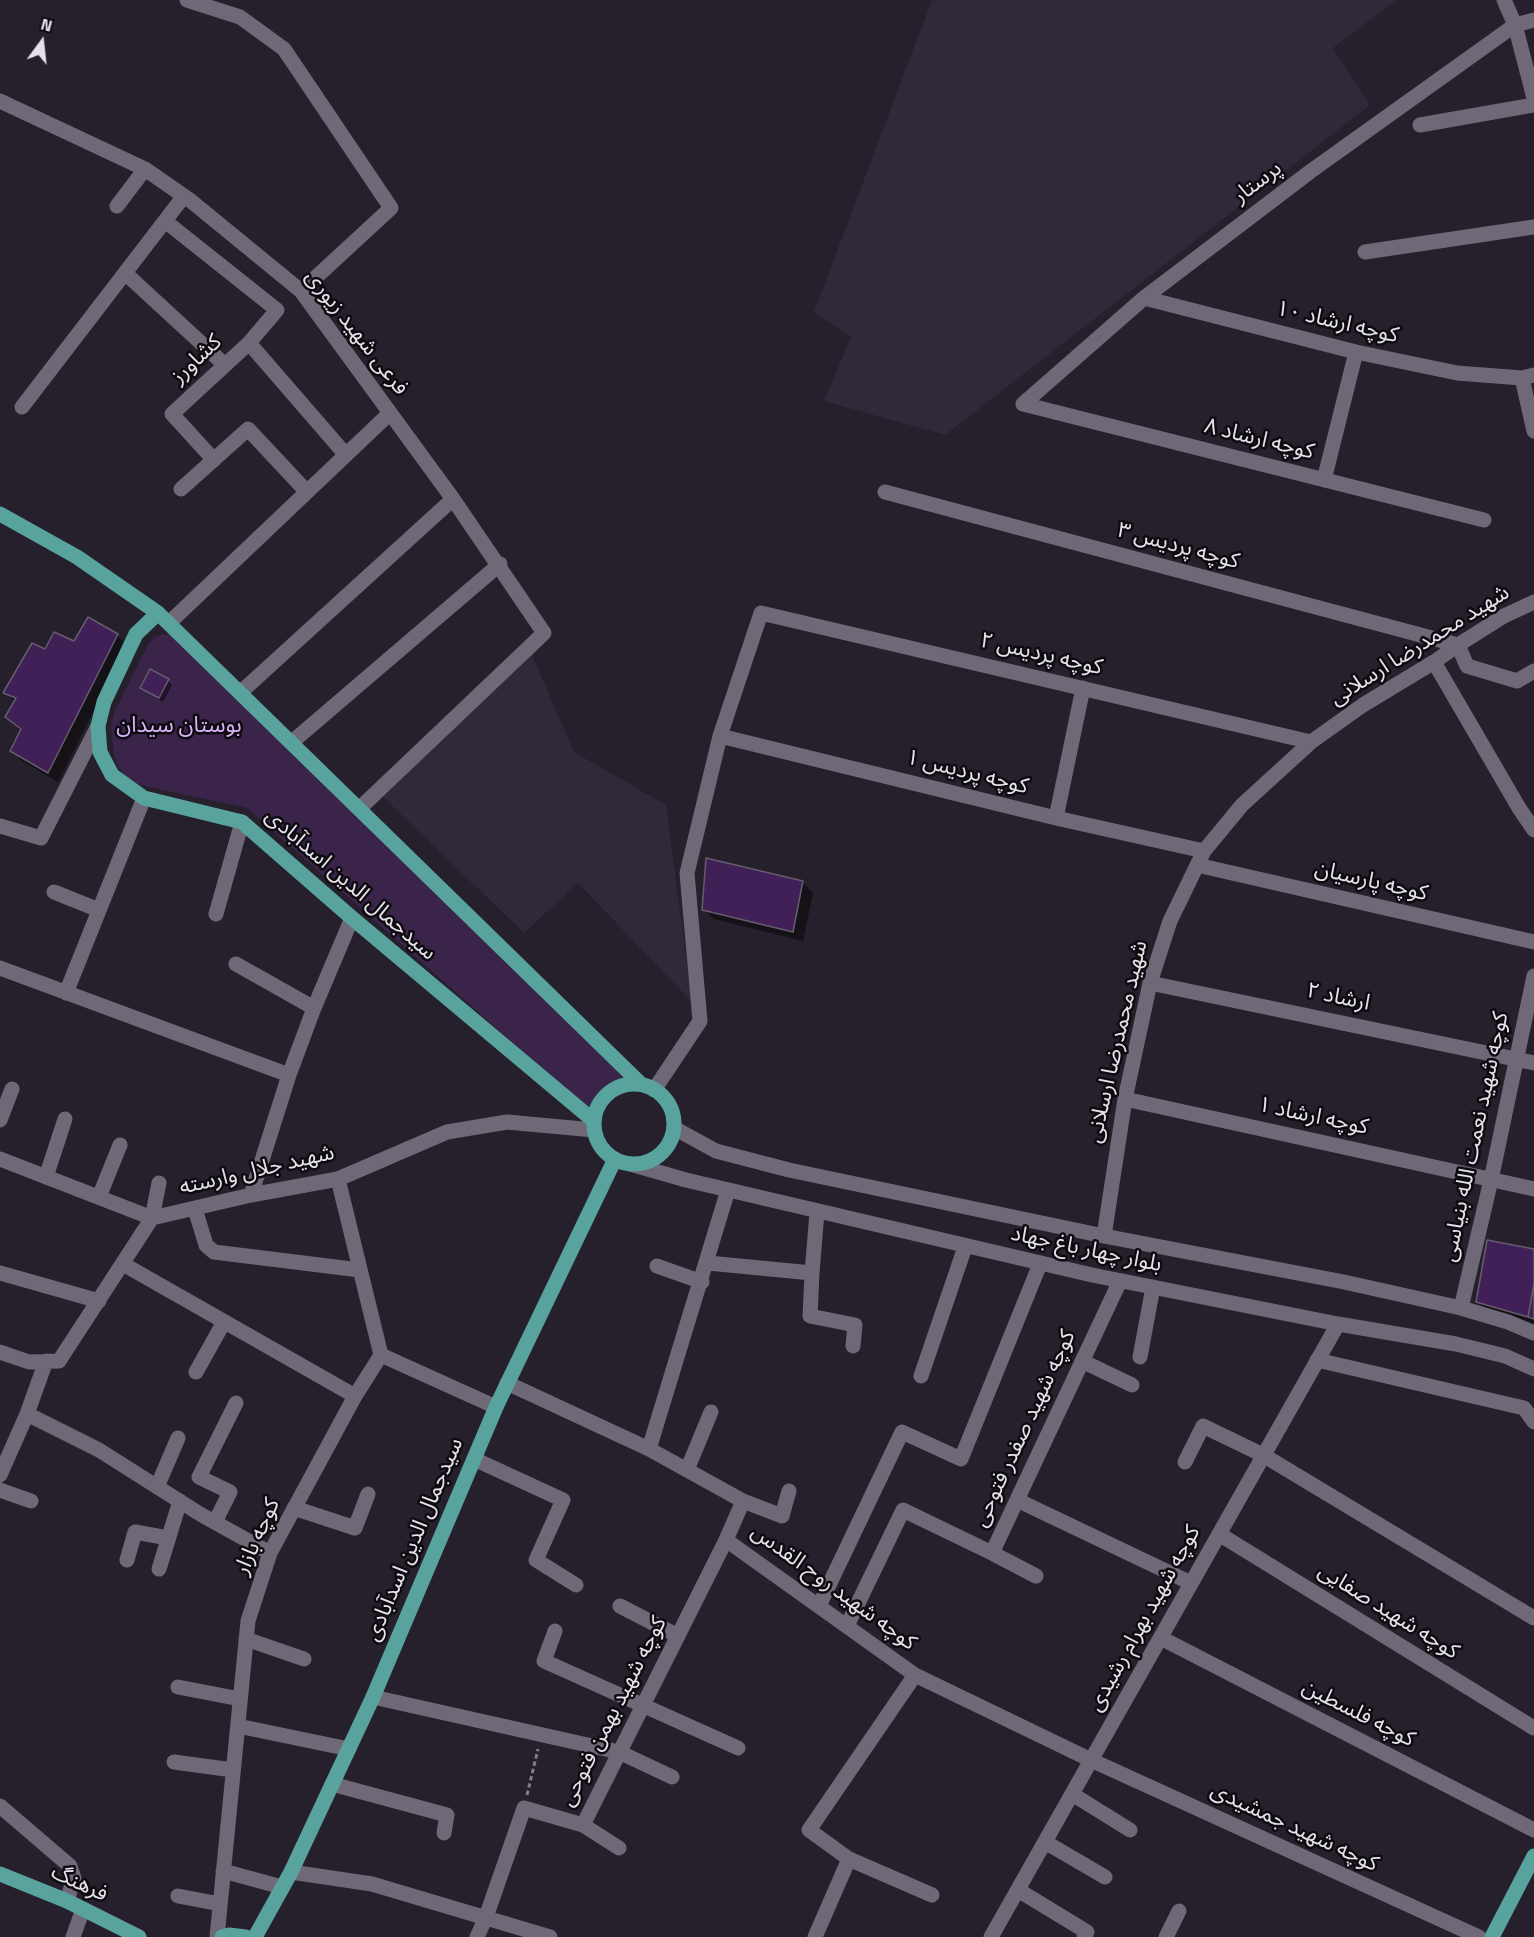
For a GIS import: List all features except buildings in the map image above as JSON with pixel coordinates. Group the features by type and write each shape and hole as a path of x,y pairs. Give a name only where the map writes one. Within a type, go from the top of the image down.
{"main road":[{"path":"0,514 76,556 164,618 648,1087 663,1096 670,1106 674,1128 671,1140 664,1151 648,1161 623,1161 603,1150 594,1126 597,1108 615,1088 628,1084 648,1087"},
{"name":"سیدجمال الدین اسدآبادی","path":"164,618 136,634 104,702 98,726 100,752 112,775 144,798 242,822 594,1126"},
{"name":"سیدجمال الدین اسدآبادی","path":"255,1937 291,1872 373,1697 507,1383 623,1161"},
{"path":"1492,1937 1534,1856"},
{"name":"فرهنگ","path":"0,1874 67,1901 139,1937"},
{"path":"222,1937 229,1935 246,1937"}],"street":[{"path":"187,0 240,17 284,49 391,208 301,291"},
{"path":"1504,0 1515,25 1534,98"},
{"name":"پرستار","path":"1023,404 1144,298 1311,171 1515,25 1534,20"},
{"name":"فرعی شهید زیوری","path":"0,101 145,169 184,196 301,291 453,500 544,633 360,808"},
{"path":"1420,125 1534,105"},
{"path":"117,206 145,169"},
{"path":"22,407 184,196"},
{"path":"165,220 276,310 249,343"},
{"path":"1365,252 1534,227"},
{"path":"125,273 225,365"},
{"name":"کوچه ارشاد ۱۰","path":"1144,298 1356,352 1457,373 1528,376"},
{"name":"کشاورز","path":"214,460 172,414 249,343 346,455"},
{"path":"1324,480 1356,352"},
{"path":"1528,376 1534,431"},
{"name":"کوچه ارشاد ۸","path":"1023,404 1484,520"},
{"path":"164,618 307,492 390,413"},
{"path":"181,489 248,429 307,492"},
{"name":"کوچه پردیس ۳","path":"885,492 1458,645"},
{"path":"241,692 453,500"},
{"path":"292,742 499,565"},
{"name":"شهید محمدرضا ارسلانی","path":"1104,1236 1125,1099 1150,983 1170,921 1201,858 1242,805 1311,742 1363,705 1504,616 1534,602"},
{"name":"کوچه پردیس ۲","path":"720,736 761,613 1311,742"},
{"path":"1458,645 1467,666 1516,681 1534,671"},
{"path":"1434,662 1526,808 1534,830"},
{"path":"1056,818 1083,688"},
{"path":"0,826 41,838 98,726"},
{"path":"648,1087 700,1021 687,873 720,736"},
{"name":"کوچه پردیس ۱","path":"720,736 1056,818 1201,858"},
{"path":"66,993 144,798"},
{"path":"216,914 242,822"},
{"name":"کوچه پارسیان","path":"1201,858 1534,942"},
{"path":"54,892 99,910"},
{"path":"251,1195 289,1075 352,918"},
{"path":"236,964 314,1008"},
{"path":"0,968 289,1075"},
{"name":"کوچه شهید نعمت الله بنیاسی","path":"1461,1308 1491,1180 1534,975"},
{"name":"ارشاد ۲","path":"1150,983 1534,1063"},
{"path":"0,1120 12,1089"},
{"name":"کوچه ارشاد ۱","path":"1125,1099 1534,1189"},
{"path":"46,1177 65,1119"},
{"name":"شهید جلال وارسته","path":"152,1218 251,1195 338,1179 447,1132 507,1122 594,1126"},
{"name":"بلوار چهار باغ جهاد","path":"674,1128 716,1151 789,1170 1104,1236 1344,1282 1461,1308 1508,1322 1534,1333"},
{"path":"99,1197 120,1145"},
{"path":"0,1159 152,1218"},
{"name":"بلوار چهار باغ جهاد","path":"623,1161 729,1191 965,1247 1120,1281 1466,1347 1505,1356 1534,1370"},
{"path":"338,1179 381,1355 496,1407"},
{"path":"0,1352 30,1362 59,1361 152,1218 159,1182"},
{"path":"649,1449 729,1191"},
{"path":"195,1209 206,1245 214,1252 360,1270"},
{"path":"817,1212 810,1316 855,1325 854,1346"},
{"path":"921,1376 965,1247"},
{"path":"708,1263 812,1273"},
{"path":"123,1264 355,1396"},
{"path":"819,1606 902,1432 961,1460 1041,1264"},
{"path":"657,1266 702,1282"},
{"path":"0,1273 99,1301"},
{"name":"کوچه شهید صفدر فتوحی","path":"847,1626 903,1510 992,1553 1120,1281"},
{"path":"1140,1357 1153,1287"},
{"path":"196,1372 224,1322"},
{"name":"کوچه شهید بهرام رشیدی","path":"992,1937 1338,1324"},
{"name":"کوچه بازار","path":"217,1937 248,1621 270,1553 355,1396 381,1355"},
{"path":"1082,1360 1132,1386"},
{"path":"1317,1360 1524,1408 1534,1422"},
{"path":"0,1475 27,1414 46,1361"},
{"name":"کوچه شهید روح القدس","path":"507,1383 649,1449 743,1501 726,1540 915,1675 1091,1760"},
{"path":"215,1522 230,1492 199,1477 236,1403"},
{"path":"687,1470 711,1412"},
{"path":"27,1414 99,1450 180,1501 270,1553"},
{"path":"1185,1462 1203,1426 1263,1455 1534,1618"},
{"path":"158,1487 178,1438"},
{"path":"474,1459 563,1500 536,1560 576,1584"},
{"path":"0,1490 32,1502"},
{"path":"743,1501 782,1516 789,1491"},
{"path":"294,1508 355,1528 368,1494"},
{"path":"1017,1500 1191,1583"},
{"path":"159,1569 180,1501"},
{"path":"127,1560 135,1532 168,1538"},
{"name":"کوچه شهید صفایی","path":"1219,1534 1534,1728"},
{"name":"کوچه شهید بهمن فتوحی","path":"477,1937 524,1808 583,1825 726,1540"},
{"path":"992,1553 1036,1576"},
{"path":"621,1606 678,1635"},
{"path":"555,1631 544,1661 738,1748"},
{"name":"کوچه فلسطین","path":"1161,1638 1534,1830"},
{"path":"246,1639 304,1659"},
{"path":"915,1675 809,1830 849,1859 932,1896"},
{"path":"178,1687 240,1699"},
{"path":"373,1697 619,1752 672,1776"},
{"path":"238,1726 349,1749"},
{"name":"کوچه شهید جمشیدی","path":"1091,1760 1479,1937"},
{"path":"174,1762 233,1770"},
{"path":"332,1784 447,1815 444,1833"},
{"path":"1072,1794 1130,1830"},
{"path":"0,1806 70,1866 74,1878 67,1901"},
{"path":"583,1825 619,1848"},
{"path":"1045,1842 1105,1877"},
{"path":"815,1937 849,1859"},
{"path":"223,1871 282,1887"},
{"path":"291,1872 372,1884 550,1937"},
{"path":"1018,1890 1087,1932 1084,1937"},
{"path":"178,1896 220,1904"},
{"path":"73,1937 83,1909"},
{"path":"1166,1937 1179,1911"}],"path":[{"path":"524,1808 542,1734"}],"shaded area":[{"path":"932,0 1396,0 1333,48 1370,105 945,435 824,401 851,337 814,312"},
{"path":"532,655 574,752 666,805 692,1002 578,883 524,933 383,797"}],"green space":[{"name":"بوستان سیدان","path":"164,634 171,635 629,1078 617,1079 608,1083 596,1095 588,1109 247,808 140,785 129,780 118,766 114,756 111,727 115,711 148,645 155,637"}]}
